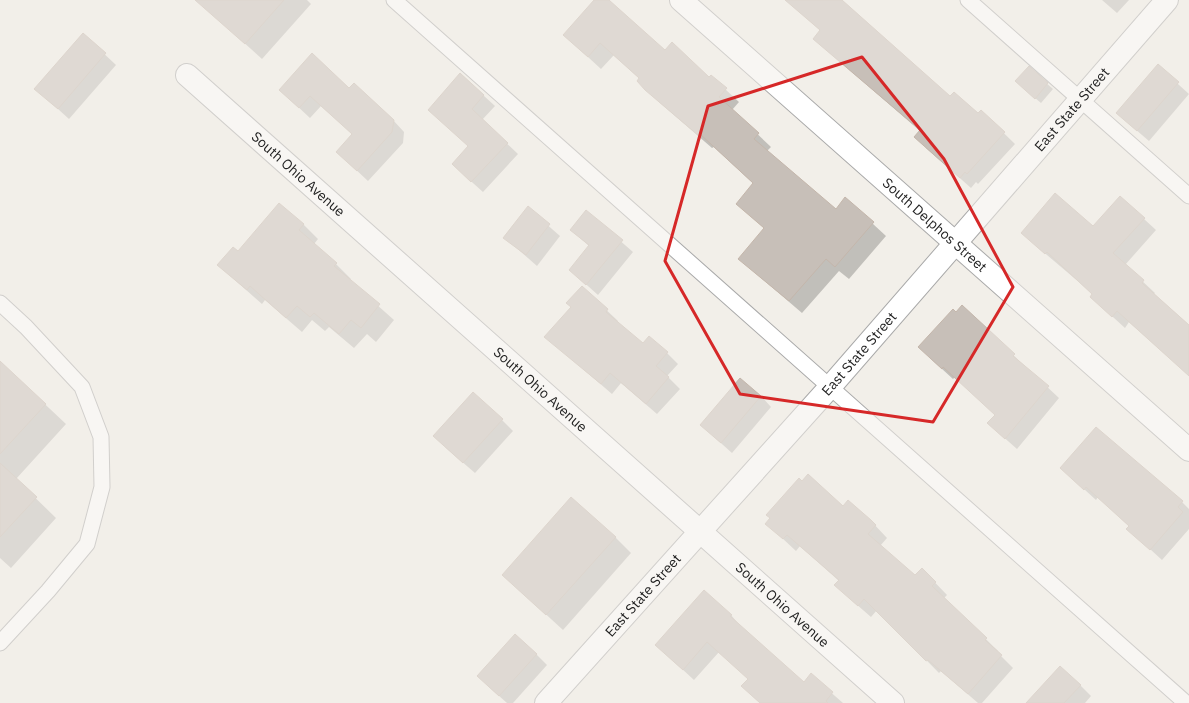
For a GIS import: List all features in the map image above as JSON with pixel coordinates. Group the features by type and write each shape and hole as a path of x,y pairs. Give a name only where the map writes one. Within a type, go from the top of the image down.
{"street":[{"name":"South Delphos Street","path":"681,0 1189,450"},
{"name":"East State Street","path":"546,703 830,387 1167,0"},
{"name":"South Ohio Avenue","path":"187,75 893,703"}],"lane":[{"path":"394,0 1186,703"},
{"path":"968,0 1189,196"},
{"path":"0,303 26,327 82,387 101,437 102,487 87,544 48,591 0,643"}],"highlighted area":[{"path":"862,57 944,159 1013,287 933,422 740,394 665,261 708,106"}],"building":[{"path":"195,0 284,0 245,44"},
{"path":"594,0 609,0 665,50 672,42 709,77 711,75 727,88 719,97 759,133 754,139 836,209 845,197 874,222 835,267 826,259 789,301 738,259 764,228 736,204 753,183 700,134 699,136 645,90 637,81 639,78 600,43 588,57 563,35"},
{"path":"785,0 842,0 950,96 954,92 978,113 981,110 1005,132 967,174 965,172 960,178 914,137 920,130 813,39 820,30"},
{"path":"83,33 106,53 58,109 34,89"},
{"path":"312,53 349,88 354,83 394,120 392,132 357,171 336,152 352,134 310,96 299,108 279,90"},
{"path":"1158,64 1179,82 1137,131 1116,113"},
{"path":"1029,66 1048,83 1035,99 1015,81"},
{"path":"460,73 484,95 472,109 508,143 471,182 452,164 468,146 428,110"},
{"path":"1055,193 1093,226 1120,196 1145,218 1113,253 1144,280 1142,283 1189,325 1189,376 1117,311 1112,317 1090,297 1092,294 1047,252 1045,254 1021,233"},
{"path":"279,203 304,224 299,230 337,263 334,266 380,304 361,328 351,320 339,334 314,313 310,317 297,306 286,318 250,286 247,290 217,265 233,247 238,251"},
{"path":"528,206 550,224 526,255 503,238"},
{"path":"586,210 623,240 586,285 569,270 589,245 570,230"},
{"path":"582,286 608,309 606,312 643,343 649,336 668,352 656,366 669,377 646,404 610,373 601,384 544,337 571,307 566,303"},
{"path":"962,305 1015,354 1013,356 1049,386 1005,439 987,423 995,415 943,367 942,369 918,347 953,309 956,312"},
{"path":"0,361 46,404 0,454"},
{"path":"740,378 761,396 721,443 700,425"},
{"path":"473,392 503,419 463,463 433,436"},
{"path":"1096,427 1183,501 1178,507 1183,512 1150,550 1126,529 1129,526 1086,487 1084,490 1060,468"},
{"path":"0,463 37,497 0,537"},
{"path":"808,474 843,506 848,500 871,520 876,525 868,534 915,575 922,568 936,582 932,586 987,638 985,640 1002,655 968,694 928,660 926,661 864,599 858,606 834,585 839,580 787,535 783,539 765,524 770,518 766,515 799,478 802,481"},
{"path":"571,497 616,537 546,615 502,575"},
{"path":"704,590 732,615 730,616 804,682 811,673 833,692 826,701 828,703 760,703 741,686 748,679 707,642 683,670 655,645"},
{"path":"515,634 537,654 499,696 477,676"},
{"path":"1060,666 1081,685 1064,703 1026,703"}]}
